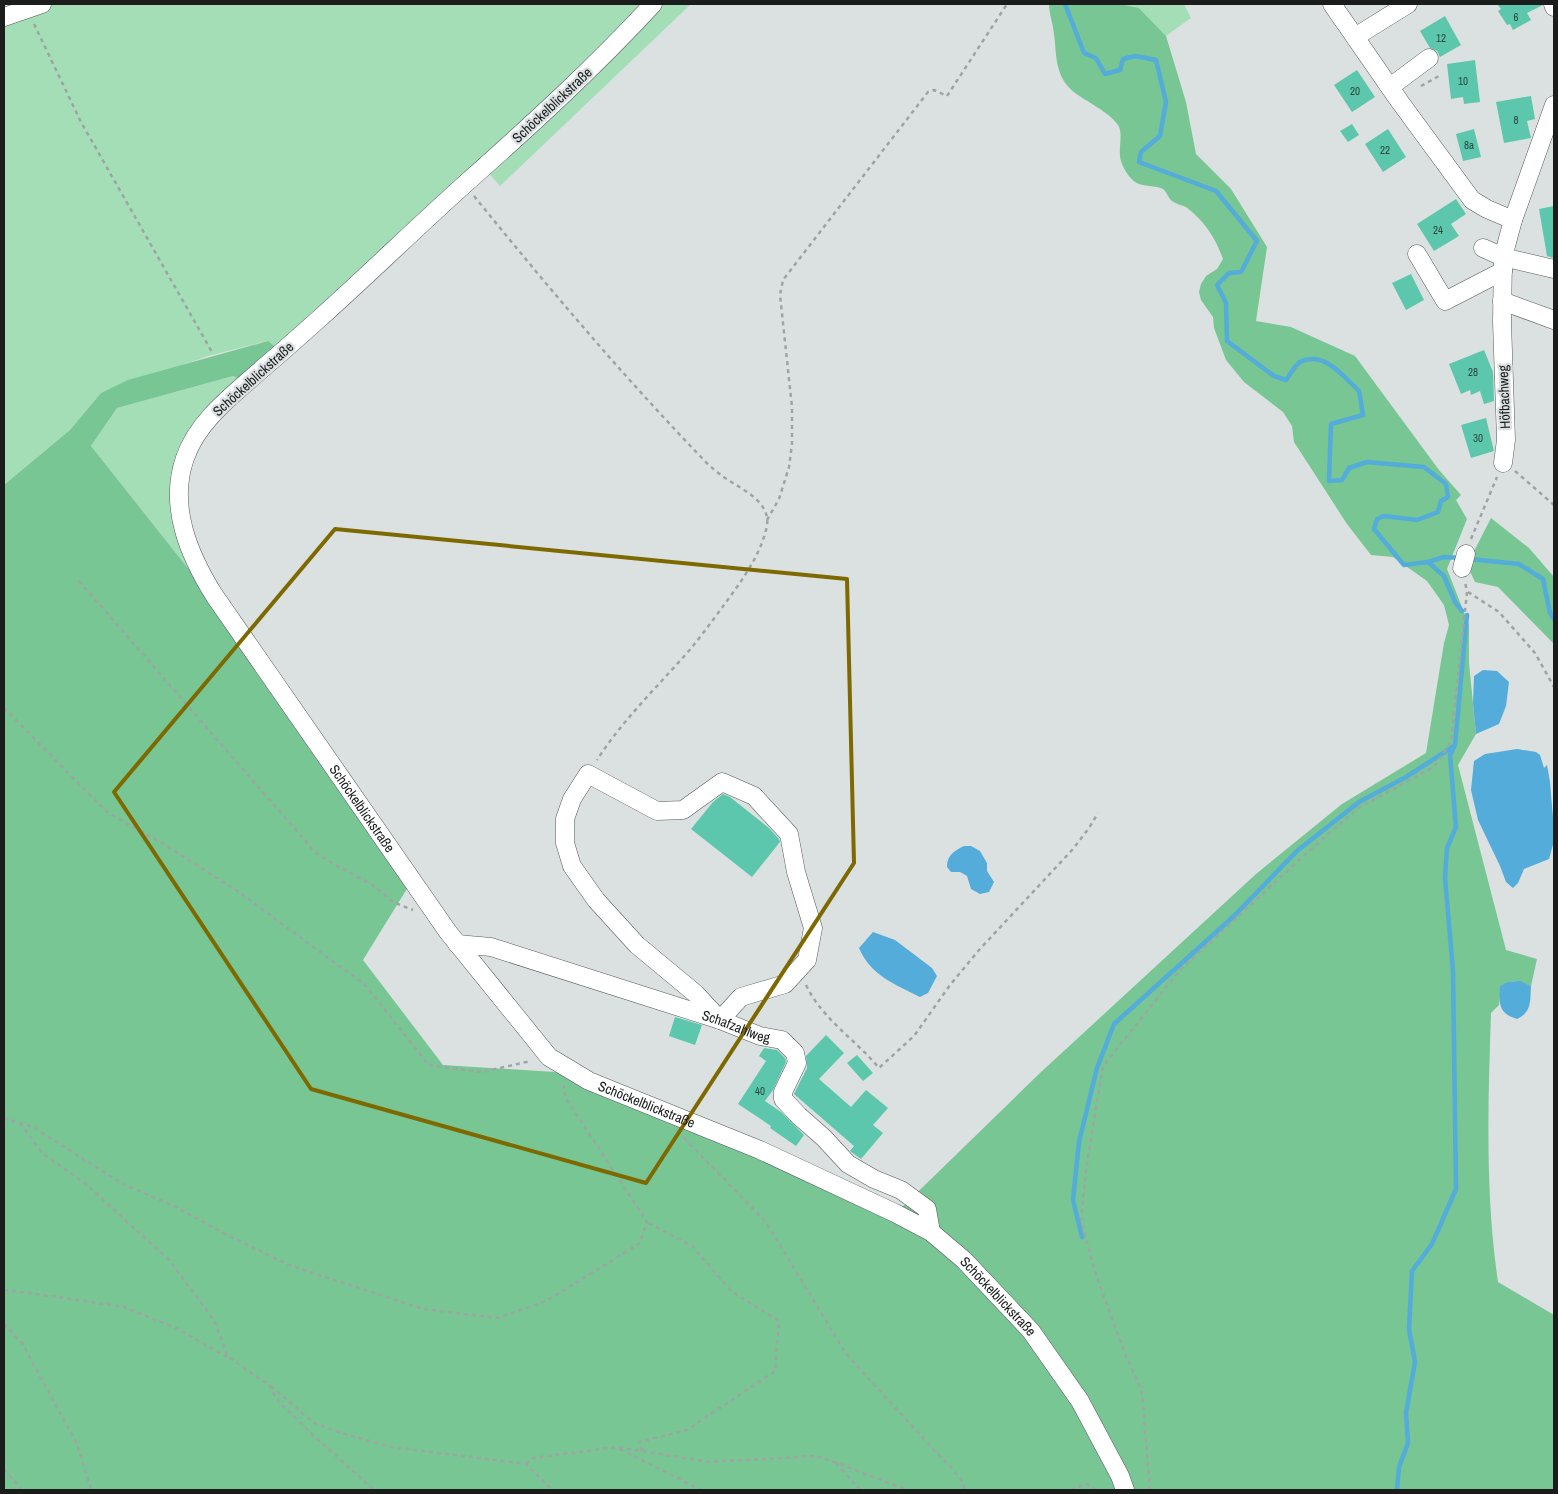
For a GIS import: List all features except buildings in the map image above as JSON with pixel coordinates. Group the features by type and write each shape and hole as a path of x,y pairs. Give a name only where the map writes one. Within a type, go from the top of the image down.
{"street":[{"name":"Schöckelblickstraße","path":"653,4 586,74 215,412 197,434 184,459 181,473 180,500 181,517 187,541 204,578 292,709 457,944 555,1061 589,1080 760,1150 895,1213 931,1232 964,1260 1031,1331 1080,1401 1120,1476 1125,1490"},
{"path":"1332,4 1400,102 1472,200 1487,209 1513,220"},
{"path":"1355,37 1408,4"},
{"path":"4,17 34,6"},
{"path":"1390,87 1429,58"},
{"name":"Höfbachweg","path":"1503,462 1506,440 1502,301 1503,264 1513,220 1554,105"},
{"path":"1483,248 1503,264 1554,269"},
{"path":"1417,254 1445,301 1503,264"},
{"path":"1502,301 1554,320"},
{"path":"588,774 656,811 683,810 722,782 754,796 789,834 796,872 813,928 807,960 785,984 741,997 720,1020 696,994 637,945 596,900 572,866 565,843 565,819 572,799 588,774"},
{"name":"Schafzahlweg","path":"457,944 491,947 720,1020 760,1036 782,1040 795,1054 797,1063 783,1092 783,1099 848,1164 874,1179 901,1190 927,1209 931,1232"}],"path":[{"path":"767,520 779,499 789,467 792,444 792,407 780,295 784,280 928,92 934,90 947,96 1007,4"},
{"path":"34,6 54,68 82,122 212,352"},
{"path":"1400,102 1417,88 1439,76"},
{"path":"464,185 516,248 664,417 709,465 757,499 765,511 767,520 767,529 760,546 734,591 688,652 608,744 588,774"},
{"path":"1464,561 1503,462 1554,505"},
{"path":"80,581 315,852 373,885 393,902 416,911"},
{"path":"1150,1490 1142,1392 1124,1351 1097,1278 1081,1221 1086,1170 1103,1066 1180,970 1296,862 1358,808 1434,766 1451,742 1467,592 1499,612 1535,654 1554,688"},
{"path":"4,708 107,812 162,843 239,892 365,985 429,1065 482,1072 555,1061 565,1097 647,1222 692,1246 731,1291 778,1321 775,1371 687,1430 638,1442 642,1451"},
{"path":"799,969 820,1009 869,1055 879,1068 914,1036 961,971 1072,850 1098,813"},
{"path":"4,1118 33,1127 121,1183 178,1208 227,1235 289,1265 423,1309 498,1318 546,1301 639,1244 647,1222"},
{"path":"20,1123 42,1153 86,1184 169,1260 214,1320 228,1358"},
{"path":"681,1135 766,1222 846,1354 961,1479 965,1490"},
{"path":"4,1290 124,1307 178,1329 228,1358 269,1385 314,1423 391,1447 526,1464 552,1490"},
{"path":"4,1324 22,1344 77,1444 90,1490"},
{"path":"269,1385 278,1401 374,1490"},
{"path":"617,1447 701,1490"},
{"path":"526,1464 533,1458 617,1447 709,1462 816,1456 907,1490"},
{"path":"835,1462 860,1490"},
{"path":"4,1469 22,1490"},
{"path":"1071,1490 1087,1484 1096,1490"}],"highlighted area":[{"path":"335,529 847,579 854,863 646,1183 311,1089 114,792"}],"green space":[{"path":"54,4 645,4 622,28 277,348 267,341 208,356 101,393 70,430 4,485 4,22"},
{"path":"662,4 691,4 500,186 487,171 631,37"},
{"path":"1049,4 1120,4 1139,8 1166,36 1186,102 1196,154 1231,189 1267,247 1256,321 1291,327 1355,356 1439,470 1461,495 1456,500 1467,519 1447,569 1469,625 1469,663 1476,734 1458,765 1506,950 1537,959 1531,986 1523,983 1509,982 1501,986 1499,1005 1491,1013 1488,1148 1494,1249 1498,1282 1554,1315 1554,1490 4,1490 4,485 70,430 101,393 128,380 268,341 277,348 240,379 233,376 117,408 91,446 198,581 408,887 363,960 443,1065 555,1072 643,1112 758,1156 893,1216 1040,1073 1256,874 1342,804 1426,753 1444,643 1449,625 1444,605 1427,581 1393,557 1371,555 1347,524 1294,442 1292,426 1283,412 1244,382 1226,360 1214,328 1213,317 1201,300 1199,292 1206,276 1217,269 1223,259 1217,244 1204,224 1186,207 1172,201 1163,189 1140,184 1128,175 1120,159 1121,136 1118,125 1104,112 1075,93 1063,80 1056,58"},
{"path":"1120,4 1184,4 1191,18 1166,36 1139,8"},
{"path":"233,376 240,379 178,457 198,581 91,446 117,408"},
{"path":"1491,518 1529,548 1554,577 1554,644 1498,587 1475,582 1467,565"}],"water":[{"path":"1483,670 1497,671 1509,682 1506,706 1499,724 1476,734 1473,703 1474,676"},
{"path":"1517,749 1536,752 1540,755 1544,768 1547,765 1554,841 1549,859 1524,869 1518,883 1513,888 1506,882 1478,820 1471,790 1474,761 1485,754"},
{"path":"964,846 971,846 980,851 987,863 987,871 994,882 989,892 980,894 971,889 967,876 960,872 951,872 947,867 948,859 952,854"},
{"path":"873,932 895,940 932,968 937,976 928,993 920,997 885,978 870,965 859,948"},
{"path":"1520,981 1531,986 1528,1009 1517,1019 1503,1011 1500,1003 1500,986 1508,982"}],"waterway":[{"path":"1065,4 1084,53 1096,58 1105,74 1120,70 1123,59 1135,56 1156,60 1166,102 1160,136 1141,152 1139,162 1216,191 1257,241 1241,272 1229,273 1217,285 1226,303 1227,341 1274,376 1286,380 1298,363 1309,359 1325,362 1340,373 1359,391 1363,415 1331,424 1329,481 1342,480 1349,468 1367,462 1424,467 1446,484 1448,497 1441,501 1438,512 1417,520 1384,516 1377,519 1374,529 1404,565 1428,562 1444,557 1461,558"},
{"path":"1469,559 1519,564 1543,579 1550,613 1554,619"},
{"path":"1428,562 1444,576 1455,602 1462,611"},
{"path":"1397,1490 1399,1467 1408,1443 1406,1413 1415,1362 1409,1329 1412,1271 1432,1244 1456,1189 1453,971 1445,878 1447,848 1456,827 1450,755 1455,745 1467,615"},
{"path":"1082,1237 1073,1200 1079,1142 1097,1068 1114,1024 1234,916 1297,851 1359,802 1406,777 1454,746"}]}
